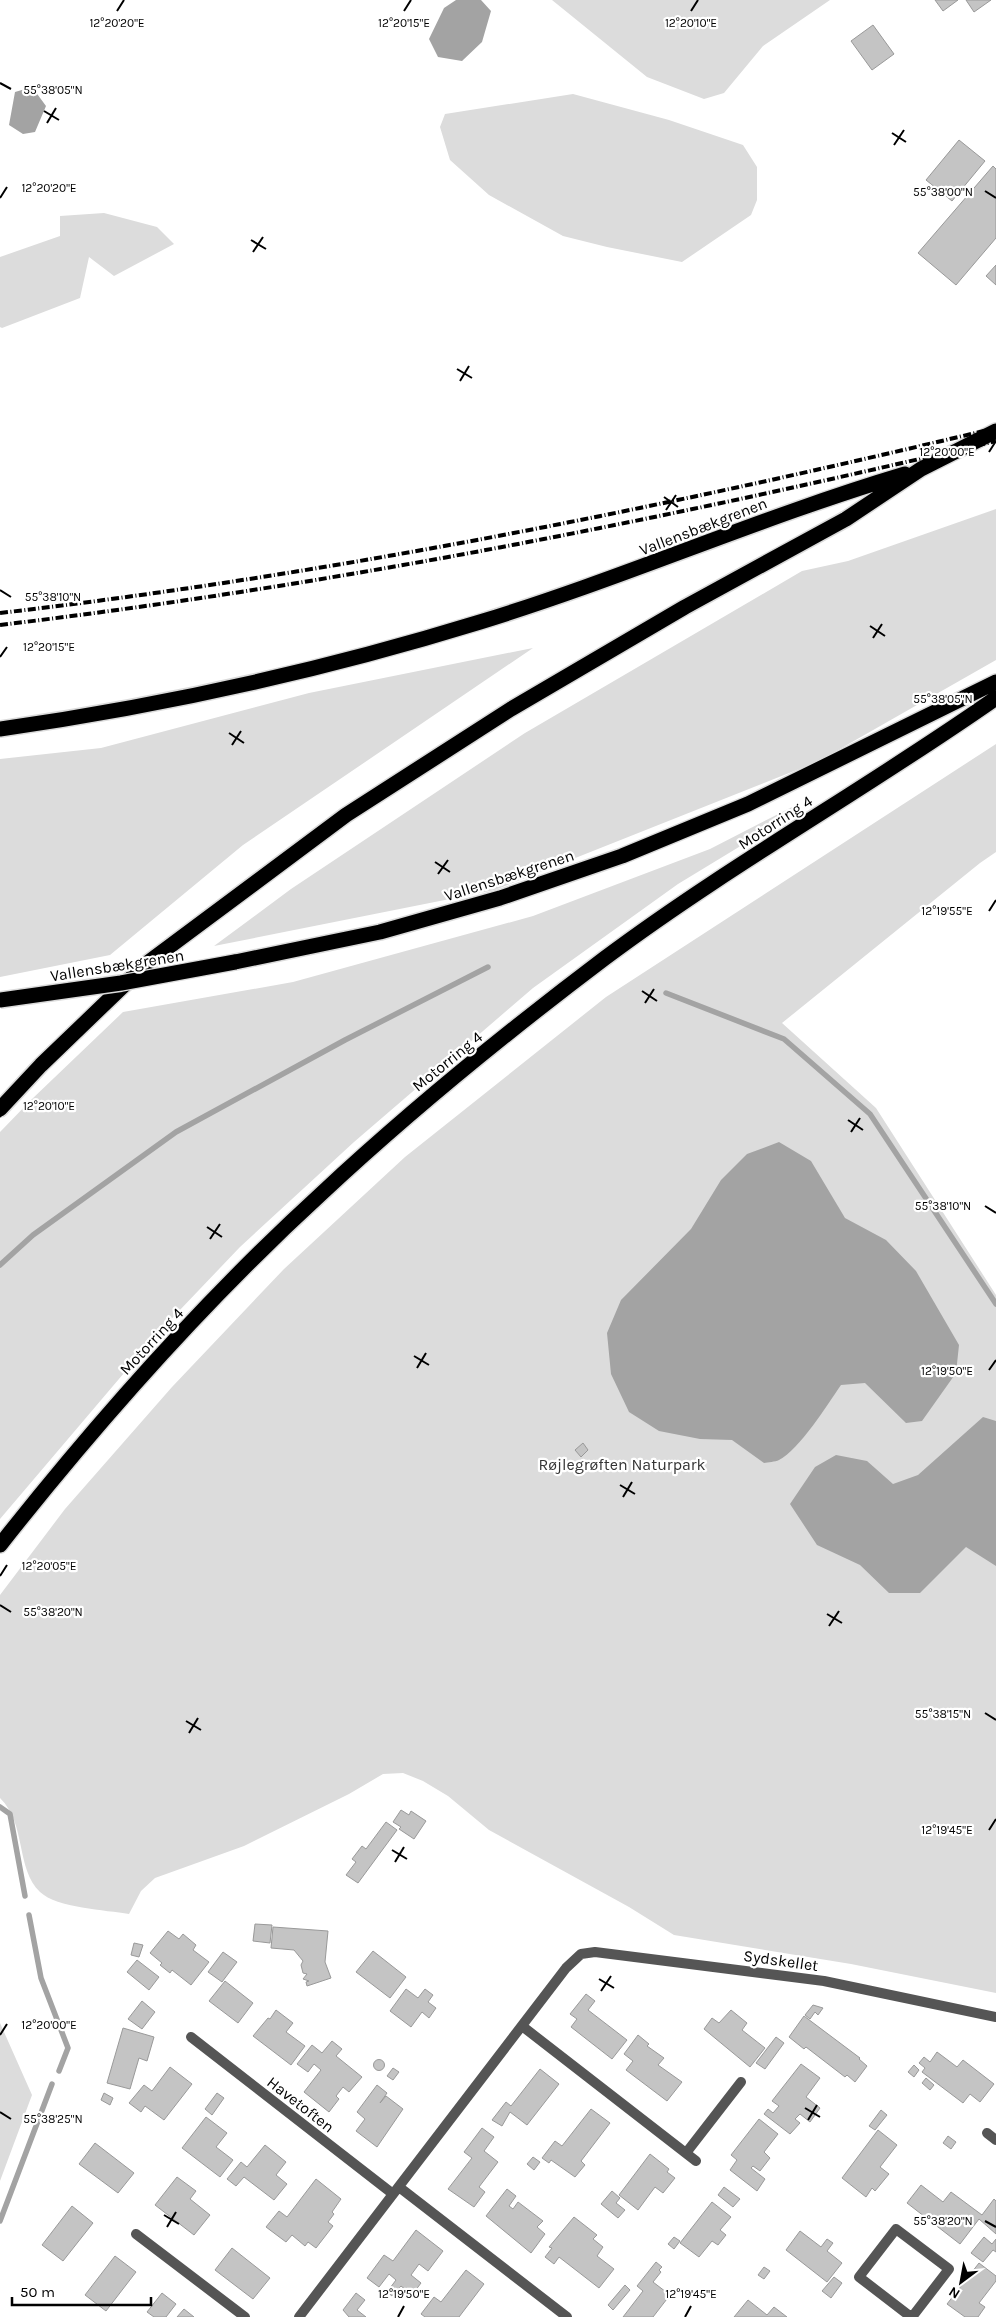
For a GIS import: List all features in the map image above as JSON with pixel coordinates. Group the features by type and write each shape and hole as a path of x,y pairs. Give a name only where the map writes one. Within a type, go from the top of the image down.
{"highway":[{"path":"0,1109 41,1064 146,964 346,815 511,709 685,607 846,519 921,469 996,431"},
{"name":"Vallensbækgrenen","path":"0,729 202,693 326,665 471,625 644,567 830,496 921,469"},
{"name":"Vallensbækgrenen","path":"0,1000 121,984 234,962 380,932 500,898 622,856 748,804 996,682"},
{"name":"Motorring 4","path":"0,1544 52,1479 126,1394 208,1305 318,1196 399,1123 517,1026 692,896 941,737 996,698"}],"street":[{"name":"Sydskellet","path":"522,2026 566,1968 581,1954 595,1952 824,1981 996,2017"},
{"path":"299,2317 522,2026 696,2161"},
{"name":"Havetoften","path":"191,2037 567,2317"},
{"path":"686,2153 741,2082"},
{"path":"987,2133 996,2140"},
{"path":"896,2229 949,2269 911,2317 859,2277 896,2229"},
{"path":"136,2234 245,2317"}],"green space":[{"path":"552,0 830,0 763,46 724,93 704,99 647,77"},
{"path":"573,94 669,120 743,145 757,167 757,200 751,215 682,262 563,236 489,195 450,160 440,127 445,114"},
{"path":"104,213 157,227 174,244 114,276 89,257 80,298 2,328 0,327 0,257 60,236 60,216"},
{"path":"996,509 996,660 817,762 495,890 214,946 291,889 525,733 802,571 848,561"},
{"path":"533,648 243,845 110,955 0,977 0,759 101,748 309,693"},
{"name":"Røjlegrøften Naturpark","path":"996,744 996,852 782,1023 876,1108 996,1295 996,1993 851,1964 674,1935 629,1907 489,1830 448,1796 423,1781 403,1773 383,1774 349,1794 244,1846 155,1878 141,1891 129,1914 70,1905 58,1902 40,1892 32,1882 27,1871 12,1815 0,1798 0,1595 65,1509 172,1387 284,1269 405,1157 606,997"},
{"path":"792,807 795,813 678,884 533,988 354,1142 240,1247 158,1333 0,1519 0,1132 123,1012 293,982 533,916 710,849"},
{"path":"0,2023 32,2095 0,2181"}],"shaded area":[{"path":"456,0 481,0 491,11 482,42 462,61 438,57 429,39 444,8"},
{"path":"32,87 46,106 35,132 23,134 9,125 15,92"},
{"path":"779,1142 811,1161 845,1218 886,1240 916,1271 959,1345 956,1373 922,1421 906,1423 865,1383 841,1385 813,1426 795,1447 779,1460 764,1463 732,1440 700,1439 659,1431 629,1412 611,1374 607,1333 621,1300 691,1229 721,1180 747,1154"},
{"path":"983,1417 996,1421 996,1566 966,1547 920,1593 889,1593 860,1565 817,1545 790,1504 815,1467 836,1455 867,1461 893,1484 918,1475"}],"building":[{"path":"935,0 958,0 943,11"},
{"path":"966,0 991,0 974,12"},
{"path":"873,25 894,54 872,70 851,41"},
{"path":"959,140 985,161 952,201 926,180"},
{"path":"993,166 996,169 996,238 956,285 918,253"},
{"path":"996,265 996,285 986,276"},
{"path":"583,1443 588,1450 581,1457 575,1450"},
{"path":"401,1810 409,1815 411,1811 426,1821 414,1839 399,1829 401,1827 393,1822"},
{"path":"386,1822 397,1830 358,1883 346,1875 356,1862 352,1859 362,1846 366,1849"},
{"path":"255,1924 272,1925 270,1943 253,1941"},
{"path":"273,1927 328,1931 325,1962 331,1978 307,1986 306,1982 309,1981 303,1979 307,1974 303,1973 301,1965 303,1961 294,1950 271,1948"},
{"path":"168,1931 179,1939 183,1934 196,1945 193,1950 209,1962 191,1985 172,1970 170,1973 150,1953"},
{"path":"134,1943 143,1945 139,1957 131,1955"},
{"path":"373,1951 406,1977 390,1998 356,1972"},
{"path":"223,1952 237,1962 222,1982 208,1972"},
{"path":"137,1960 159,1977 149,1990 127,1972"},
{"path":"225,1981 253,2003 238,2023 209,2001"},
{"path":"406,1989 418,1998 425,1989 433,1995 428,2002 436,2008 429,2018 422,2012 411,2027 390,2011"},
{"path":"586,1994 595,2001 588,2010 627,2040 612,2059 571,2027 577,2019 570,2014"},
{"path":"142,2001 155,2012 142,2029 128,2019"},
{"path":"813,2005 823,2008 818,2015 815,2012 810,2019 805,2015"},
{"path":"276,2010 293,2023 286,2032 305,2046 291,2065 253,2036"},
{"path":"731,2010 747,2023 742,2030 765,2048 750,2067 704,2029 712,2018 719,2023"},
{"path":"804,2016 860,2058 867,2066 855,2082 847,2075 845,2077 806,2047 804,2049 789,2037"},
{"path":"123,2028 154,2037 147,2061 139,2058 130,2089 107,2083"},
{"path":"638,2035 649,2044 647,2046 664,2058 658,2065 682,2082 667,2101 626,2070 633,2061 624,2054"},
{"path":"776,2037 784,2043 765,2069 756,2063"},
{"path":"332,2041 342,2049 336,2056 362,2077 349,2092 343,2087 336,2096 339,2099 329,2112 304,2092 321,2070 314,2064 308,2072 297,2064 312,2045 322,2053"},
{"path":"937,2052 957,2067 963,2060 994,2084 980,2102 970,2094 963,2103 922,2072 925,2068 919,2063 924,2057 930,2062"},
{"path":"379,2059 385,2065 379,2071 373,2065"},
{"path":"801,2064 820,2078 806,2097 820,2108 810,2122 800,2114 795,2119 800,2123 790,2134 764,2114 768,2109 773,2113 779,2106 772,2101"},
{"path":"914,2065 919,2070 914,2077 908,2072"},
{"path":"170,2067 192,2084 164,2120 145,2106 141,2112 129,2103 144,2085 152,2091"},
{"path":"393,2068 399,2072 393,2080 387,2076"},
{"path":"540,2069 559,2084 527,2125 510,2112 502,2126 492,2120 506,2102 511,2106"},
{"path":"926,2078 934,2085 930,2090 922,2083"},
{"path":"377,2085 387,2093 380,2103 386,2096 403,2109 377,2147 356,2131 365,2119 357,2112"},
{"path":"104,2093 113,2098 110,2105 101,2100"},
{"path":"217,2093 224,2098 212,2115 205,2109"},
{"path":"591,2109 610,2123 581,2161 585,2165 575,2177 551,2160 549,2163 542,2158 555,2141 562,2146"},
{"path":"881,2110 887,2115 875,2130 869,2126"},
{"path":"206,2117 227,2133 216,2147 233,2160 220,2177 182,2148"},
{"path":"759,2119 778,2134 764,2152 770,2158 760,2171 753,2166 751,2168 765,2179 757,2191 730,2170 737,2160 731,2155"},
{"path":"482,2128 494,2137 484,2151 498,2162 479,2187 485,2192 474,2207 448,2189 472,2158 464,2152"},
{"path":"878,2130 897,2145 880,2167 889,2174 875,2191 872,2188 866,2197 842,2178"},
{"path":"948,2136 956,2142 951,2149 943,2143"},
{"path":"95,2143 134,2173 118,2193 79,2164"},
{"path":"265,2145 286,2162 276,2175 287,2184 274,2200 244,2177 236,2186 227,2179 241,2162 247,2167"},
{"path":"650,2154 669,2169 667,2172 675,2178 663,2193 655,2187 638,2210 619,2195"},
{"path":"533,2157 540,2162 534,2170 527,2164"},
{"path":"177,2177 196,2191 190,2199 210,2215 194,2235 155,2205"},
{"path":"316,2179 341,2199 328,2222 333,2226 316,2248 308,2242 305,2246 292,2235 286,2242 266,2227 279,2211 287,2217"},
{"path":"921,2185 943,2202 951,2192 982,2215 994,2199 996,2201 996,2234 979,2219 960,2244 907,2203"},
{"path":"724,2187 740,2199 733,2207 718,2195"},
{"path":"507,2189 516,2196 509,2206 513,2209 518,2202 543,2221 537,2227 545,2234 531,2253 486,2216"},
{"path":"612,2191 620,2198 616,2203 625,2210 618,2218 601,2204"},
{"path":"712,2202 731,2217 720,2230 726,2235 718,2245 712,2241 699,2257 680,2243"},
{"path":"72,2206 93,2223 63,2261 42,2245"},
{"path":"574,2217 597,2235 593,2239 603,2247 597,2256 614,2269 599,2288 559,2257 554,2264 545,2257 552,2248 549,2247"},
{"path":"416,2230 443,2251 428,2271 419,2264 411,2275 421,2283 412,2295 401,2286 392,2296 387,2292 396,2280 389,2274 379,2287 367,2278 384,2255 393,2261"},
{"path":"800,2231 821,2247 827,2239 833,2243 827,2251 842,2263 827,2282 786,2250"},
{"path":"674,2237 680,2241 674,2249 668,2244"},
{"path":"984,2237 992,2244 996,2239 996,2252 993,2250 983,2262 971,2253"},
{"path":"232,2248 270,2278 253,2299 215,2270"},
{"path":"115,2256 136,2272 106,2311 85,2295"},
{"path":"656,2262 662,2267 659,2270 661,2272 653,2282 670,2295 653,2317 623,2317 643,2291 637,2286"},
{"path":"979,2263 996,2276 996,2281 979,2303 985,2307 978,2317 965,2317 947,2304"},
{"path":"764,2267 770,2271 764,2279 758,2275"},
{"path":"466,2270 484,2284 459,2317 425,2317 421,2314 434,2297 441,2302"},
{"path":"834,2277 842,2283 831,2298 822,2291"},
{"path":"625,2285 630,2290 613,2310 608,2305"},
{"path":"162,2293 176,2304 166,2317 154,2317 147,2312"},
{"path":"356,2293 365,2300 357,2310 366,2317 349,2317 343,2310"},
{"path":"748,2300 767,2315 774,2307 787,2317 734,2317"},
{"path":"184,2309 194,2317 177,2317"}],"waterway":[{"path":"0,1265 33,1235 176,1132 345,1040 488,967"},
{"path":"666,993 784,1039 870,1114 996,1304"},
{"path":"0,1807 10,1814 25,1896"},
{"path":"29,1915 41,1978 68,2048 59,2071"},
{"path":"0,2221 52,2084"}],"railway":[{"path":"0,613 251,579 501,536 749,485 996,428"},
{"path":"0,625 126,609 251,590 501,547 749,497 996,441"}]}
